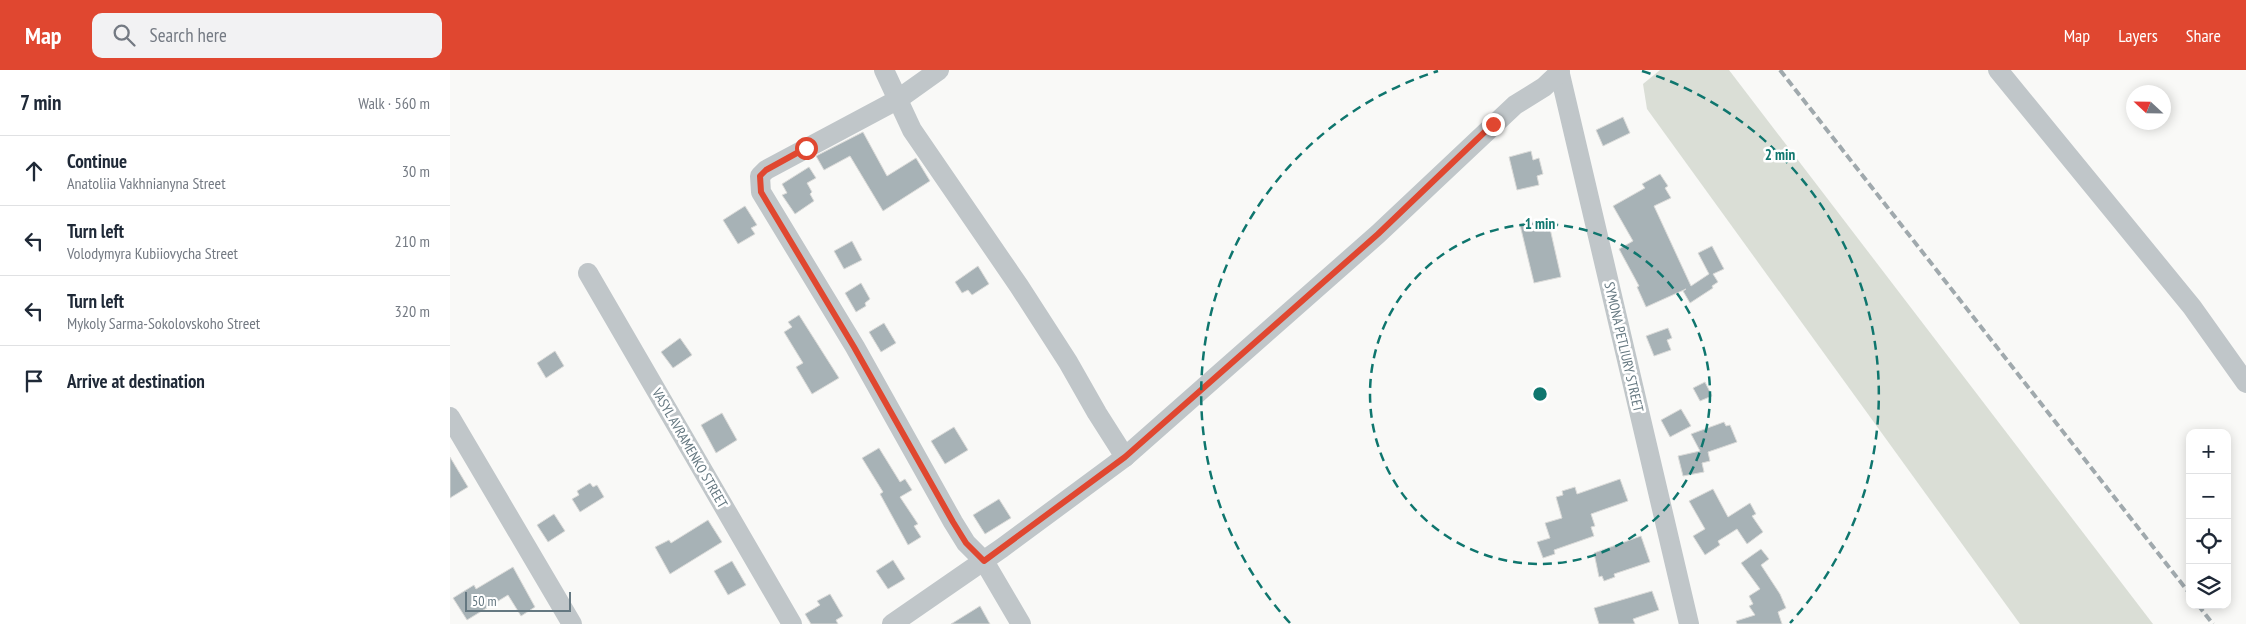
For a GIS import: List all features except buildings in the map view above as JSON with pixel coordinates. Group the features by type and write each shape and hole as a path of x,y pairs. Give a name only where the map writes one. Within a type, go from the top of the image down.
{"street":[{"path":"884,70 912,130 1034,309 1125,457"},
{"path":"939,70 897,100 774,166 760,176 761,192 854,347 953,522 966,543 984,561 1021,624"},
{"path":"1998,70 2192,307 2246,383"},
{"path":"892,624 984,561 1125,457 1378,234 1515,105 1544,88 1560,71"},
{"name":"SYMONA PETLIURY STREET","path":"1560,71 1689,624"},
{"name":"VASYL AVRAMENKO STREET","path":"588,273 792,624"},
{"path":"450,417 572,624"}],"shaded area":[{"path":"1660,70 1729,70 2153,624 2020,624 1647,109 1643,84"}],"railway":[{"path":"1780,70 2186,589"},
{"path":"2201,609 2213,624"}],"route":[{"path":"806,148 766,170 760,176 761,192 854,347 953,522 972,551 984,561 1125,457 1378,234 1493,124"}]}
